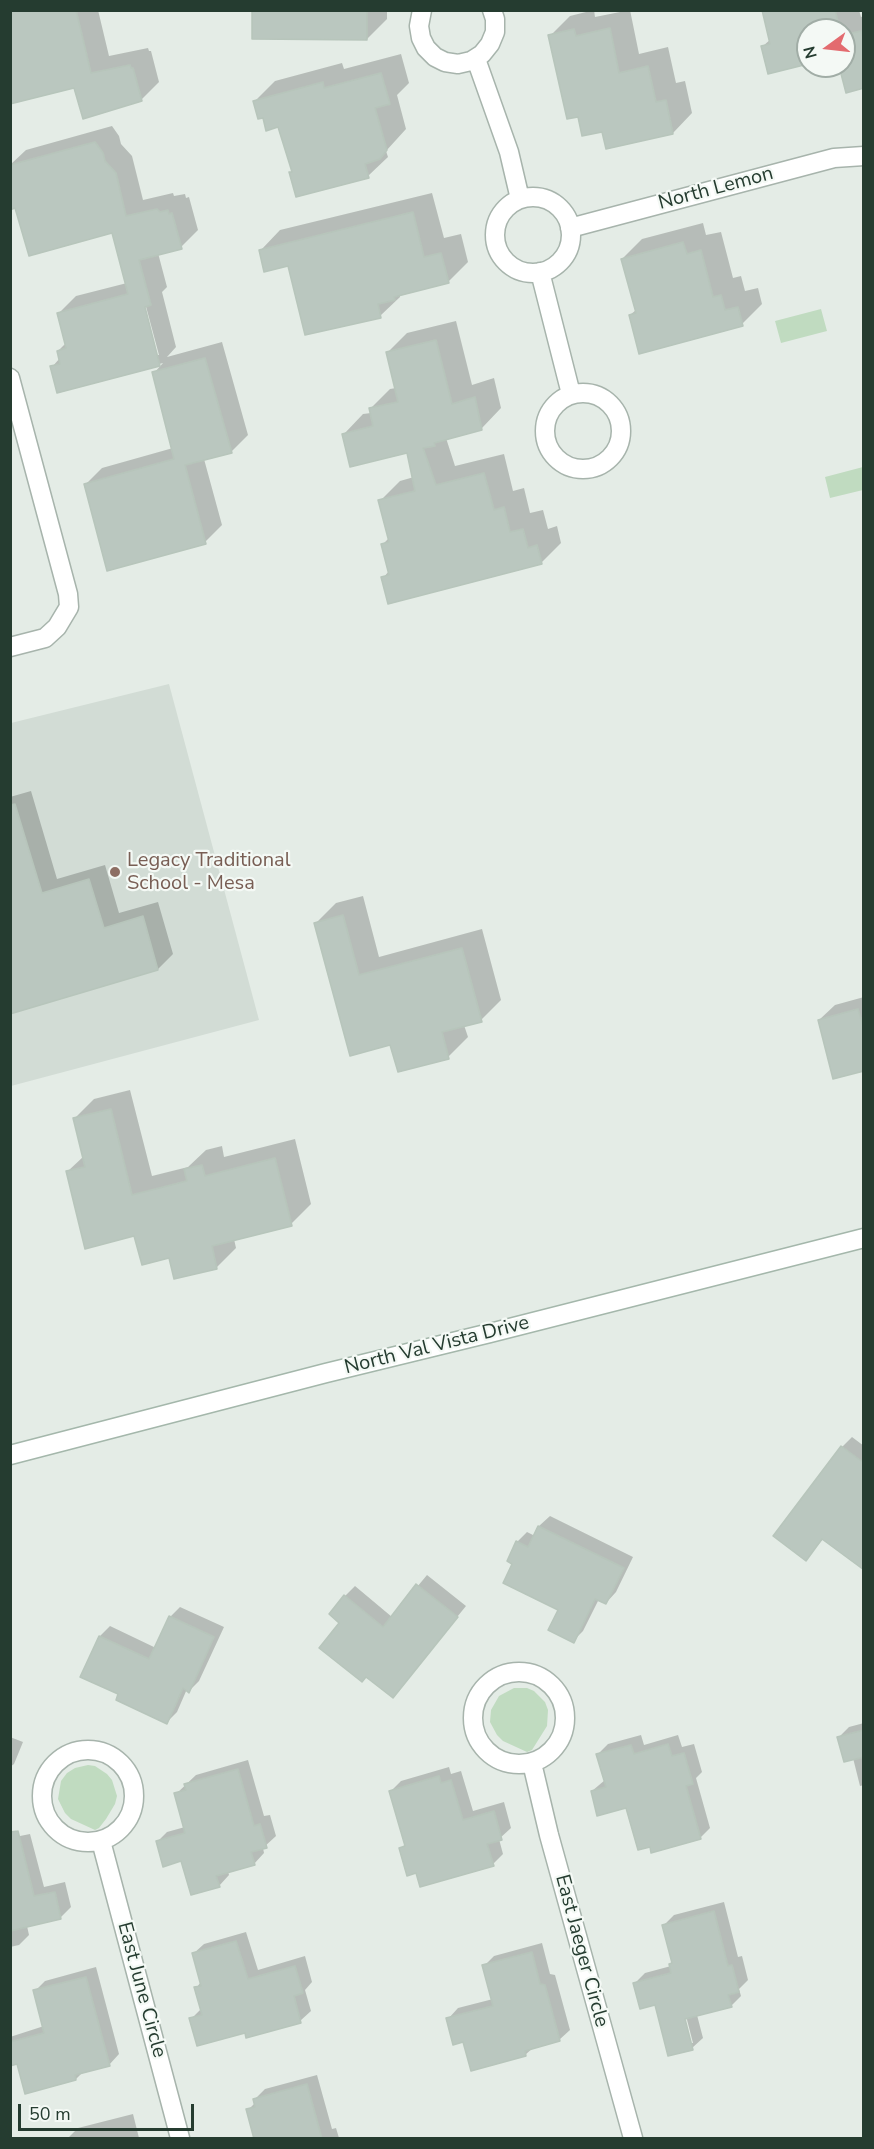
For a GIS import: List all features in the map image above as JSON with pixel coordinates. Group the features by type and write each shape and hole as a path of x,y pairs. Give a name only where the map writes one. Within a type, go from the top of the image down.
{"street":[{"path":"422,10 419,26 426,48 435,57 445,62 458,64 476,58 490,44 495,32 492,10"},
{"path":"476,58 509,152 520,199"},
{"name":"North Lemon","path":"570,228 834,158 864,156"},
{"path":"533,196 557,205 566,216 570,228 570,241 566,254 558,264 540,272 521,271 510,266 496,247 495,235 498,218 509,204 520,199 533,196"},
{"path":"540,272 571,394"},
{"path":"10,378 68,594 69,607 64,617 45,638 10,647"},
{"path":"584,392 597,395 608,401 617,411 621,424 621,437 617,449 609,460 597,466 585,469 561,462 547,443 545,431 547,419 560,400 571,394 584,392"},
{"name":"North Val Vista Drive","path":"10,1455 864,1238"},
{"path":"521,1672 535,1675 553,1687 563,1706 565,1720 562,1734 550,1752 532,1762 516,1764 501,1760 488,1752 478,1739 474,1724 474,1708 481,1693 491,1681 506,1674 521,1672"},
{"path":"81,1749 97,1750 111,1755 123,1765 131,1779 134,1794 132,1810 126,1824 115,1835 100,1841 86,1843 71,1840 58,1832 42,1806 41,1791 54,1763 67,1754 81,1749"},
{"name":"East Jaeger Circle","path":"532,1762 552,1846 633,2139"},
{"name":"East June Circle","path":"100,1841 180,2139"}],"shaded area":[{"name":"Legacy Traditional School - Mesa","path":"169,684 259,1020 11,1086 11,723"}],"green space":[{"path":"821,309 827,331 781,343 775,321"},
{"path":"863,467 863,490 830,498 825,477"},
{"path":"514,1688 527,1688 534,1691 545,1702 548,1710 547,1726 532,1750 527,1752 503,1741 490,1722 491,1710 499,1696"},
{"path":"95,1766 107,1774 112,1780 117,1796 106,1819 95,1830 71,1819 58,1799 61,1781 67,1773 75,1768"}],"building":[{"path":"10,10 76,10 91,73 130,65 133,68 142,101 83,119 74,88 10,104"},
{"path":"252,10 367,10 367,40 252,39"},
{"path":"762,10 835,10 837,18 796,18 796,67 768,74 761,46 770,44"},
{"path":"610,28 619,73 648,66 656,102 666,100 673,134 606,149 602,132 582,136 578,117 567,119 548,35 574,29 576,36"},
{"path":"861,31 864,41 864,88 846,93 842,78 856,78 856,32"},
{"path":"381,73 390,104 375,108 387,150 380,159 365,164 369,178 296,197 289,172 292,172 278,127 266,131 263,118 258,119 253,101 323,82 324,88"},
{"path":"95,142 103,153 105,161 116,173 126,216 157,209 160,212 168,210 169,214 172,213 182,249 139,260 151,305 145,307 160,366 57,393 50,366 60,364 57,351 66,348 57,313 128,294 112,233 29,256 15,208 10,210 10,165"},
{"path":"413,212 424,257 441,253 449,283 394,297 395,300 378,304 381,318 305,335 288,266 264,272 259,250"},
{"path":"683,242 687,254 701,250 713,297 721,295 725,310 738,307 743,326 639,354 629,315 636,313 621,259"},
{"path":"436,340 452,404 475,397 482,430 423,448 436,485 484,473 494,510 504,507 510,532 523,529 528,548 537,545 542,564 388,604 381,577 389,575 381,544 389,542 378,500 415,491 407,453 350,467 342,434 373,426 369,408 398,402 386,352"},
{"path":"205,358 232,453 185,465 206,544 107,571 84,484 174,459 152,372"},
{"path":"15,804 42,893 89,879 104,928 143,916 158,970 10,1014 10,805"},
{"path":"343,915 359,975 462,948 482,1022 442,1032 449,1059 398,1072 390,1045 350,1056 314,923"},
{"path":"858,1009 864,1029 864,1071 833,1079 818,1020"},
{"path":"111,1109 132,1195 187,1181 184,1169 202,1165 205,1176 275,1158 292,1226 212,1246 217,1269 174,1279 169,1258 142,1265 134,1236 85,1249 66,1171 85,1167 73,1118"},
{"path":"841,1446 864,1463 864,1570 822,1539 806,1561 773,1536"},
{"path":"538,1526 624,1568 606,1604 595,1599 574,1643 548,1630 558,1610 503,1583 512,1564 507,1561 516,1541 528,1547"},
{"path":"416,1584 458,1617 393,1698 366,1677 362,1682 319,1648 339,1623 329,1614 344,1595 383,1627"},
{"path":"169,1616 214,1637 189,1693 183,1688 167,1724 116,1700 118,1694 80,1677 99,1636 149,1659"},
{"path":"864,1730 864,1757 844,1762 837,1737"},
{"path":"668,1744 672,1756 684,1753 693,1784 686,1786 701,1839 651,1853 650,1847 638,1850 626,1808 597,1816 591,1791 606,1787 596,1754 631,1745 634,1754"},
{"path":"238,1769 254,1826 260,1824 267,1848 251,1852 255,1865 216,1876 220,1887 191,1895 181,1861 163,1867 156,1841 185,1833 174,1793 186,1790 184,1784"},
{"path":"439,1776 441,1783 451,1780 463,1820 494,1811 502,1840 487,1844 494,1866 420,1887 416,1873 407,1876 399,1848 405,1846 389,1791"},
{"path":"18,1831 34,1896 55,1892 61,1919 10,1931 10,1832"},
{"path":"714,1911 728,1966 732,1965 739,1992 728,1995 732,2007 685,2019 693,2050 668,2056 655,2005 640,2009 633,1983 671,1973 669,1964 672,1963 662,1925"},
{"path":"236,1941 248,1979 295,1966 303,1993 294,1996 301,2023 246,2038 245,2033 197,2046 189,2018 202,2015 194,1987 201,1986 192,1953"},
{"path":"532,1952 540,1984 545,1985 560,2041 525,2051 526,2056 471,2071 463,2042 453,2045 446,2018 493,2006 482,1965"},
{"path":"86,1977 110,2066 75,2075 76,2080 25,2094 17,2064 10,2066 10,2042 44,2033 33,1990"},
{"path":"307,2084 322,2139 254,2139 246,2109 255,2107 253,2099"}],"place":[{"name":"Legacy Traditional School - Mesa","path":"115,872"}]}
